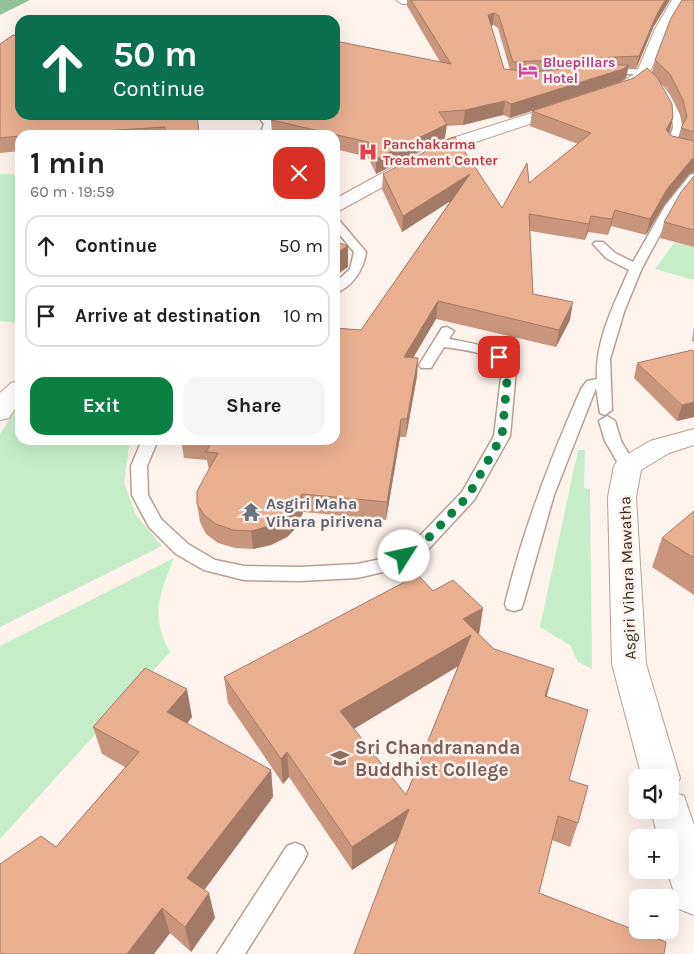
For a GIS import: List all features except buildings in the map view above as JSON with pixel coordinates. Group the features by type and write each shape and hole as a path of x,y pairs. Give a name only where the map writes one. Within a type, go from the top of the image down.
{"street":[{"path":"402,0 454,0"},
{"path":"599,96 626,87 643,74 661,29 678,0"},
{"path":"340,204 443,147 581,102"},
{"path":"0,412 15,394"},
{"path":"628,466 651,450 679,439 694,437"},
{"name":"Asgiri Vihara Mawatha","path":"628,466 622,497 629,664 658,769"},
{"path":"673,819 694,894"}],"lane":[{"path":"593,74 643,74 660,88 676,118 677,132 668,143 672,147 694,154"},
{"path":"628,466 613,441 606,415 603,359 617,312 636,268 670,206 689,192 694,178"},
{"path":"340,228 360,252 359,266 349,278 340,284"},
{"path":"599,244 603,250 618,260 636,268"},
{"path":"148,445 139,466 140,495 155,523 182,549 210,565 244,573 300,574 357,571 390,564 418,549 468,496 502,436 508,370 504,361 499,357 444,337 426,365"},
{"path":"514,604 538,512 569,432 588,389 596,382 604,383"},
{"path":"230,954 295,854"}],"green space":[{"path":"0,0 30,0 0,15"},
{"path":"0,174 15,175 15,322 0,321"},
{"path":"675,242 694,247 694,280 655,269"},
{"path":"15,411 15,445 129,445 124,483 136,515 162,546 0,627 0,434"},
{"path":"578,450 585,450 584,488 590,489 592,669 578,662 570,645 540,627"},
{"path":"174,558 164,583 159,605 160,627 170,652 0,839 0,646"}],"place":[{"name":"Bluepillars Hotel","path":"528,70"},
{"name":"Panchakarma Treatment Center","path":"368,152"},
{"name":"Asgiri Maha Vihara pirivena","path":"251,512"},
{"name":"Sri Chandrananda Buddhist College","path":"340,758"}],"route":[{"path":"404,556 418,549 468,496 502,436 508,367 499,357"}]}
